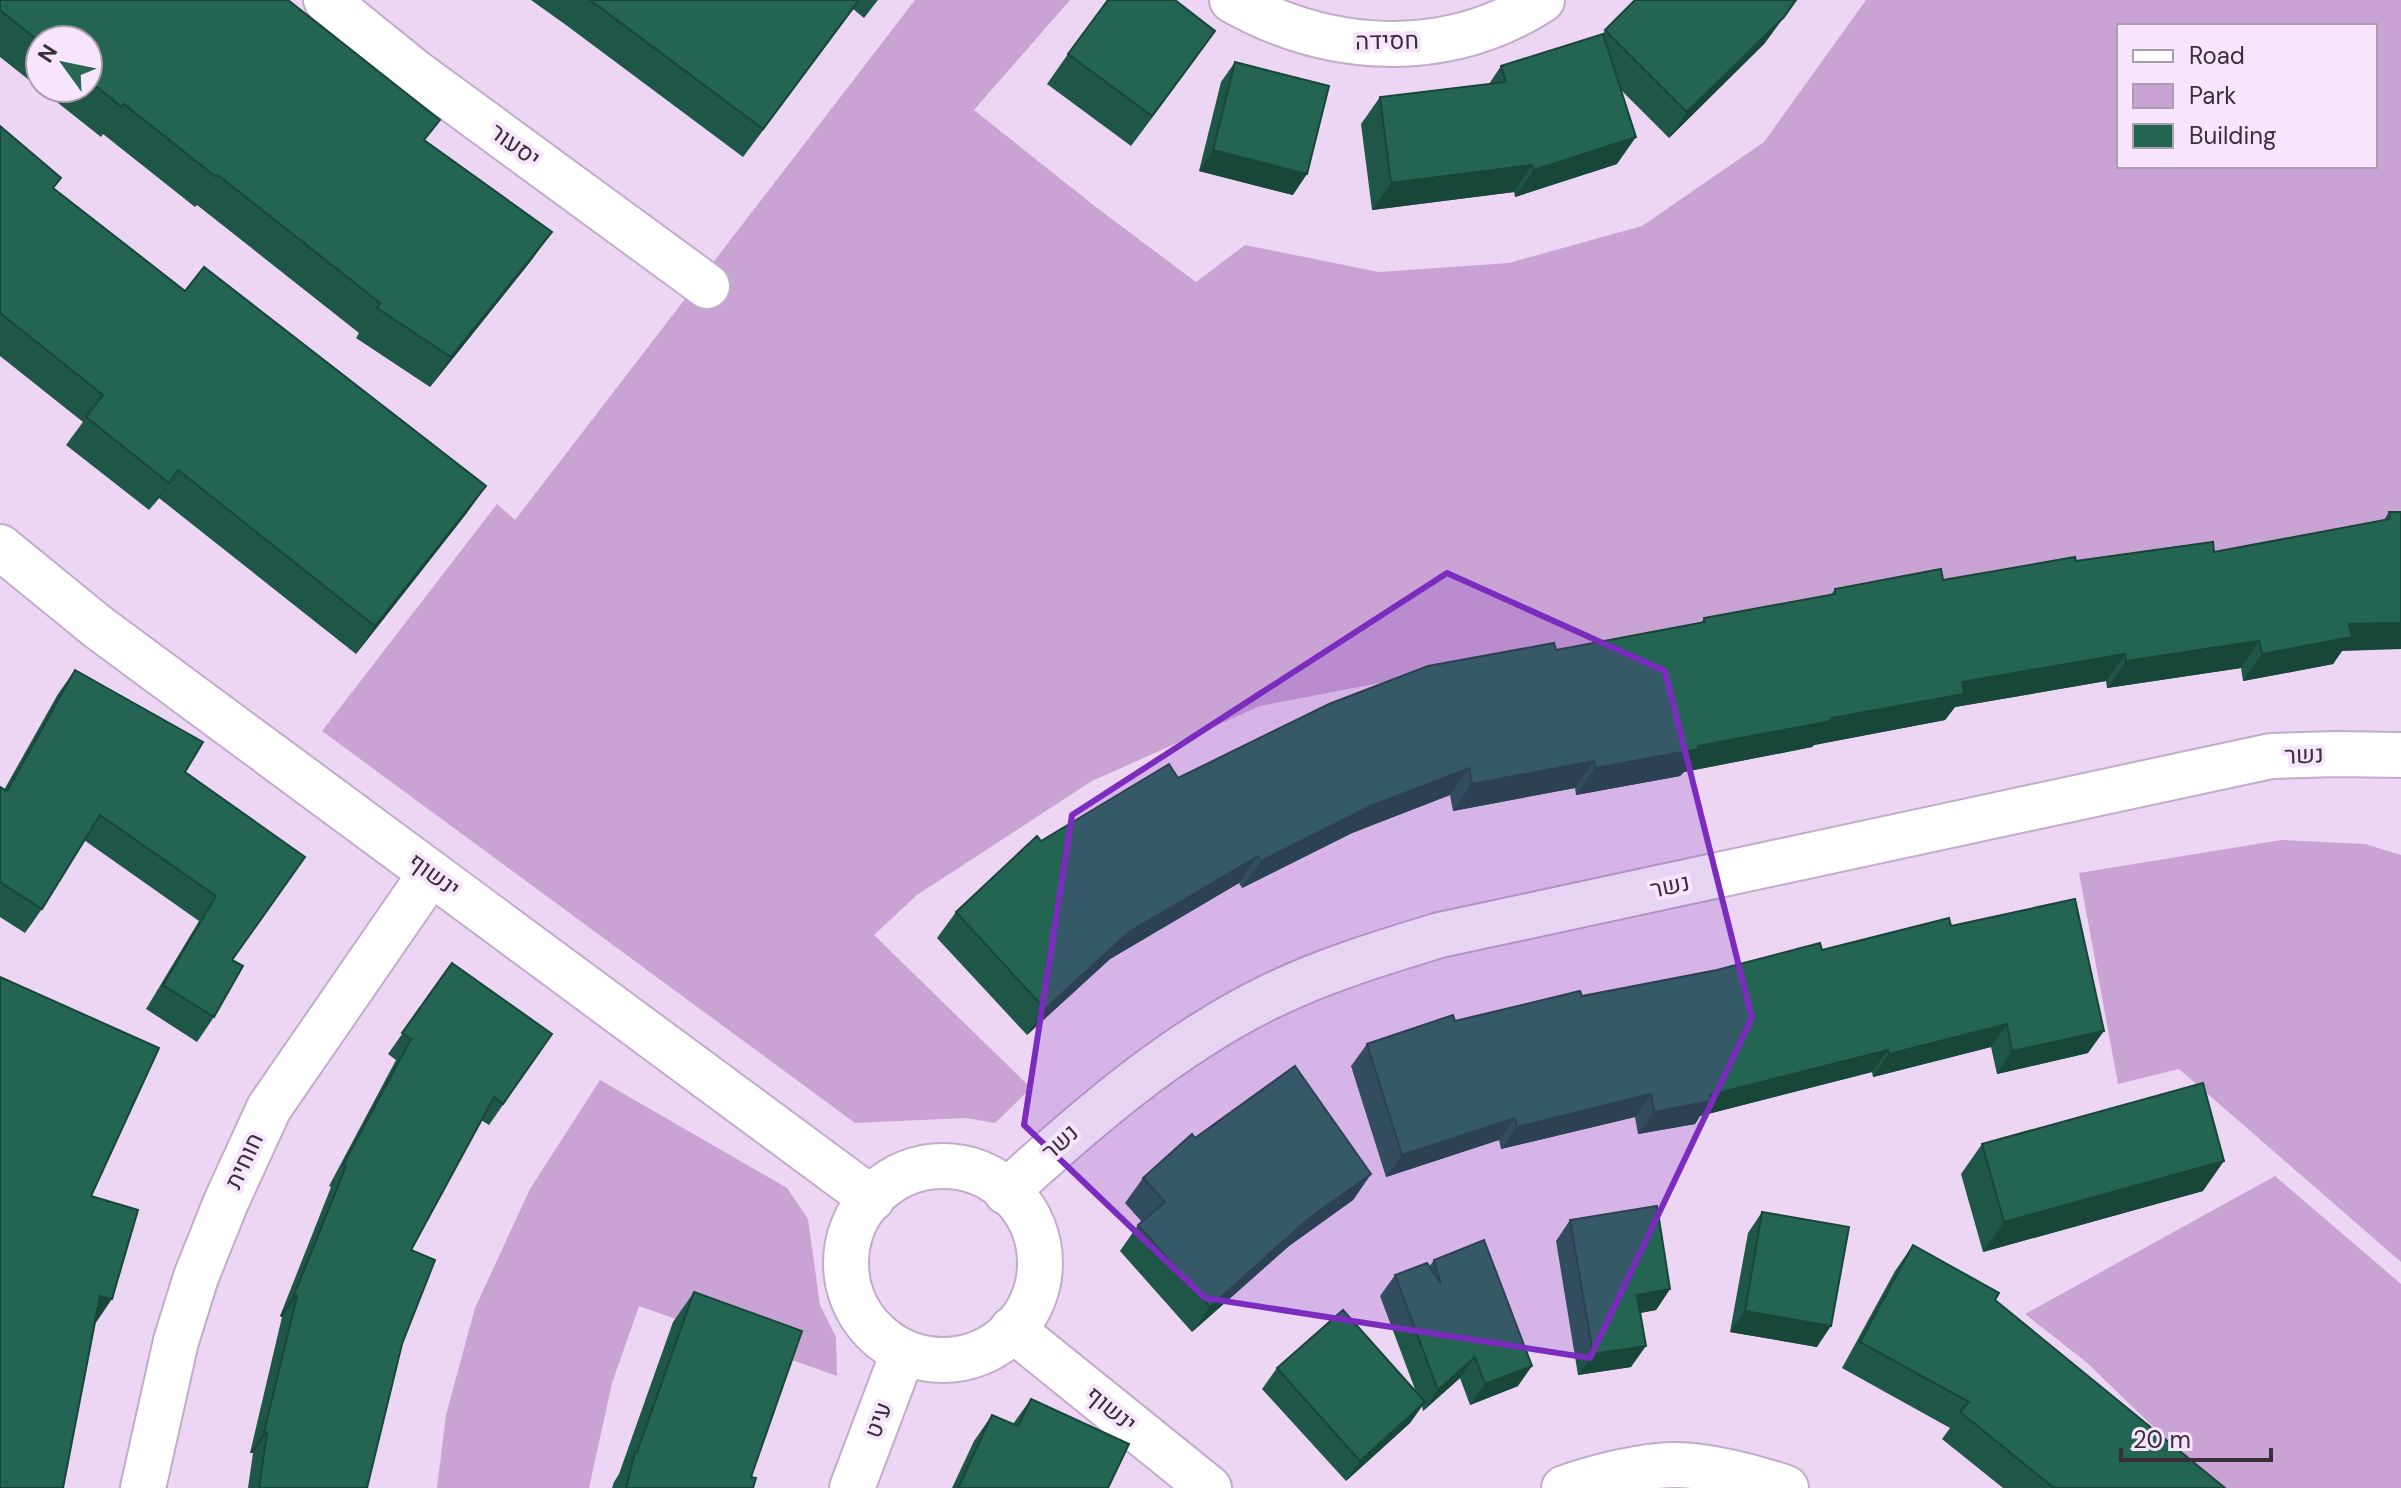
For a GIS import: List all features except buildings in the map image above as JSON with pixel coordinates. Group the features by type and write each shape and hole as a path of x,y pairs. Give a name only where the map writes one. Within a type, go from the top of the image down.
{"street":[{"name":"יסעור","path":"326,0 415,72 707,286"},
{"name":"חסידה","path":"1232,0 1301,31 1348,43 1401,45 1467,34 1521,14 1542,0"},
{"name":"ינשוף","path":"1,551 98,627 872,1199"},
{"name":"נשר","path":"1006,1192 1083,1121 1212,1028 1269,997 1344,964 1440,935 2271,756 2401,755"},
{"name":"חוחית","path":"143,1488 176,1341 196,1277 269,1108 431,873"},
{"path":"956,1167 988,1177 1006,1192 1020,1203 1036,1233 1040,1266 1033,1300 1024,1318 1000,1342 970,1357 937,1361 903,1353 876,1335 856,1308 846,1275 848,1241 862,1209 891,1181 922,1168 956,1167"},
{"name":"ינשוף","path":"1012,1329 1209,1488"},
{"name":"עיט","path":"852,1488 903,1353"},
{"path":"1564,1488 1675,1465 1720,1471 1786,1488"}],"highlighted area":[{"path":"1447,573 1665,671 1752,1018 1590,1358 1205,1298 1024,1125 1072,815"}],"green space":[{"path":"915,0 1070,0 974,110 1196,282 1245,245 1379,272 1509,263 1642,226 1764,142 1866,0 2401,0 2401,529 2311,537 1610,639 1260,706 1092,781 917,895 874,935 1031,1088 995,1123 966,1118 855,1123 322,731 497,504 515,520"},
{"path":"2281,840 2365,844 2401,855 2401,1262 2179,1069 2118,1084 2079,873"},
{"path":"600,1080 787,1188 808,1219 820,1305 836,1337 837,1376 639,1306 612,1383 589,1488 437,1488 446,1415 475,1308 530,1189"},
{"path":"2275,1176 2401,1284 2401,1488 2217,1488 2086,1362 2025,1314"}]}
